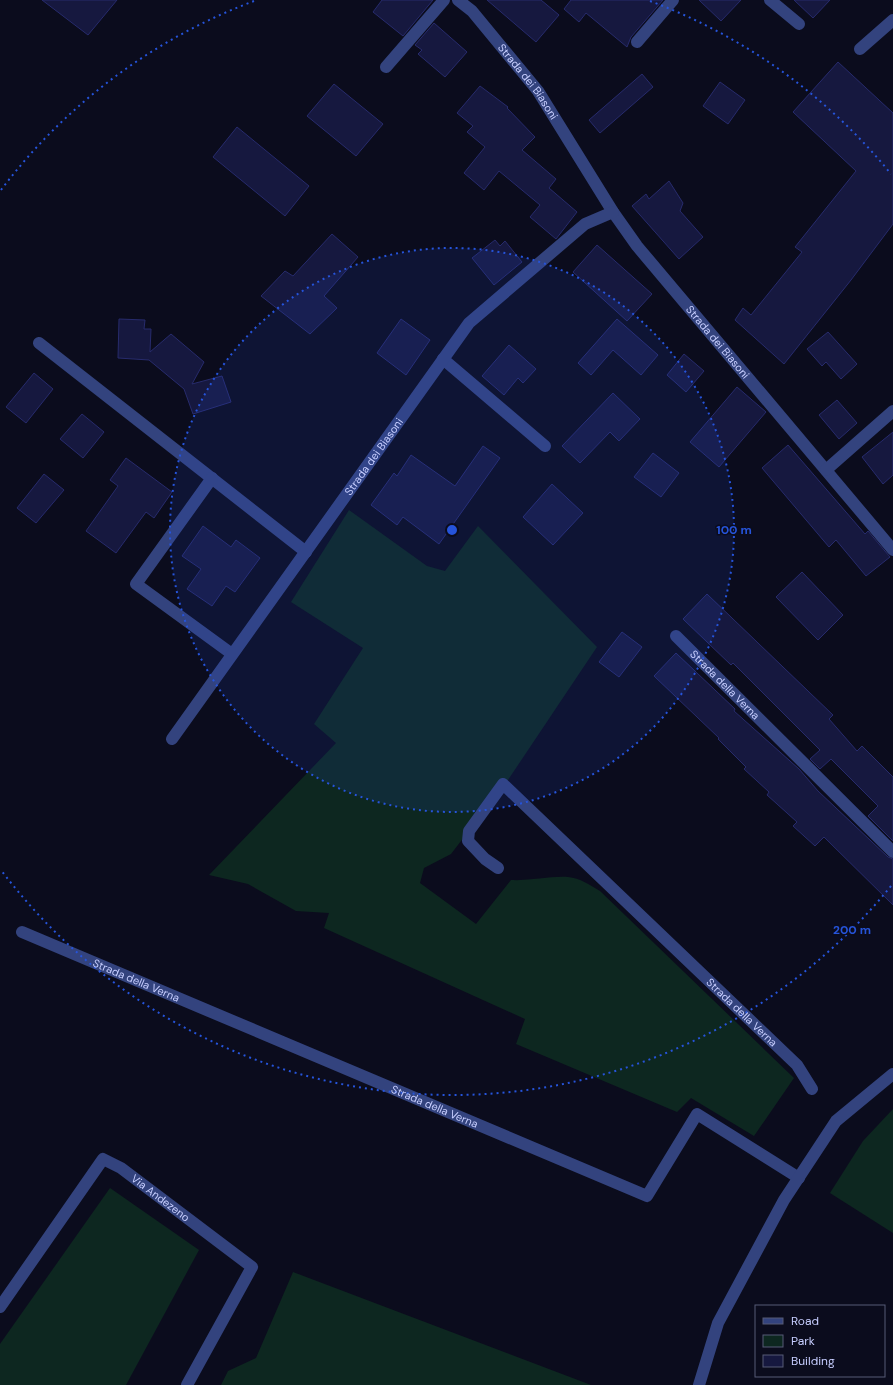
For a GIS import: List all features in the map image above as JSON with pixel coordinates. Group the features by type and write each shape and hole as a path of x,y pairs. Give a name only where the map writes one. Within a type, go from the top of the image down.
{"street":[{"path":"386,67 444,0"},
{"name":"Strada dei Biasoni","path":"458,0 472,11 538,91 613,212 637,246 893,550"},
{"path":"637,42 673,0"},
{"path":"770,0 799,24"},
{"path":"860,49 893,20"},
{"name":"Strada dei Biasoni","path":"172,739 469,323 585,224 613,212"},
{"path":"39,343 306,552"},
{"path":"442,359 545,446"},
{"path":"826,470 893,411"},
{"path":"212,478 136,584 232,654"},
{"name":"Strada della Verna","path":"676,636 893,852"},
{"name":"Strada della Verna","path":"498,868 484,859 468,841 469,831 503,784 797,1065 812,1089"},
{"name":"Strada della Verna","path":"22,932 647,1196 697,1114 799,1178"},
{"path":"699,1385 718,1324 784,1200 836,1121 893,1074"},
{"name":"Via Andezeno","path":"0,1306 103,1159 121,1168 252,1267 187,1385"}],"green space":[{"path":"349,510 427,566 445,571 478,526 597,647 508,780 451,854 424,868 420,883 476,924 511,880 568,877 581,880 600,891 794,1078 754,1136 691,1098 677,1112 516,1044 525,1019 324,928 329,913 296,911 248,884 209,875 336,743 314,724 363,648 291,602"},
{"path":"893,1109 893,1233 830,1193 863,1141"},
{"path":"110,1188 199,1250 126,1385 0,1385 0,1344"},
{"path":"293,1272 591,1385 221,1385 228,1371 256,1358"}],"building":[{"path":"42,0 117,0 88,35"},
{"path":"382,0 433,0 403,36 373,12"},
{"path":"487,0 541,0 559,15 536,42"},
{"path":"571,0 663,0 631,37 627,47 586,13 579,22 564,9"},
{"path":"699,0 741,0 721,21"},
{"path":"794,0 830,0 813,18"},
{"path":"434,23 467,52 445,77 418,54 422,50 415,45"},
{"path":"838,62 893,113 893,224 851,280 784,364 735,320 743,308 751,315 802,252 795,247 856,171 793,112"},
{"path":"642,74 653,87 600,133 589,120"},
{"path":"720,82 745,100 728,124 703,106"},
{"path":"334,84 383,124 356,156 307,116"},
{"path":"480,86 508,107 507,108 535,137 522,150 556,179 549,188 577,212 556,239 530,217 540,205 499,171 484,190 464,173 485,147 467,132 473,126 457,113"},
{"path":"237,127 309,186 285,216 213,157"},
{"path":"669,181 683,203 680,211 703,237 679,259 632,206 646,194 649,199"},
{"path":"332,234 358,257 324,296 337,308 310,334 261,296 285,271 293,276"},
{"path":"495,240 500,246 505,241 522,262 494,285 472,258"},
{"path":"597,245 652,294 627,321 573,272"},
{"path":"119,319 145,320 144,329 151,329 150,352 171,334 204,362 192,384 222,376 231,402 193,414 184,389 149,360 118,358"},
{"path":"401,319 430,340 406,375 377,353"},
{"path":"617,319 658,355 641,375 613,350 591,375 578,363"},
{"path":"828,332 857,364 841,379 826,362 822,366 807,349"},
{"path":"509,345 536,369 523,383 518,378 504,395 482,376"},
{"path":"684,354 704,371 686,392 667,375"},
{"path":"34,373 53,389 26,423 6,407"},
{"path":"737,387 766,412 719,467 690,442"},
{"path":"613,393 640,419 619,441 610,432 580,463 562,446"},
{"path":"837,400 857,423 839,439 819,415"},
{"path":"82,414 104,432 83,458 60,439"},
{"path":"893,432 893,475 883,484 862,457"},
{"path":"788,445 865,534 868,531 890,557 866,576 836,540 829,547 762,468"},
{"path":"483,446 500,458 439,544 403,517 397,525 371,505 394,473 397,476 411,455 455,486"},
{"path":"653,453 679,473 661,497 634,477"},
{"path":"126,458 172,492 154,518 146,512 116,553 86,531 118,486 110,480"},
{"path":"44,474 64,490 36,523 17,508"},
{"path":"552,484 583,513 553,545 523,517"},
{"path":"203,526 231,547 236,540 260,558 235,592 226,586 212,606 187,589 201,569 182,556"},
{"path":"802,572 843,615 818,640 776,597"},
{"path":"707,594 833,715 829,719 857,751 862,746 893,777 893,841 868,816 878,806 831,759 820,769 810,759 820,750 733,663 731,665 683,619"},
{"path":"622,632 642,647 619,677 599,662"},
{"path":"676,653 735,709 734,711 799,769 818,791 888,857 893,859 893,905 824,837 815,846 793,826 797,822 767,795 769,792 744,769 746,767 718,739 719,738 654,676"}]}
